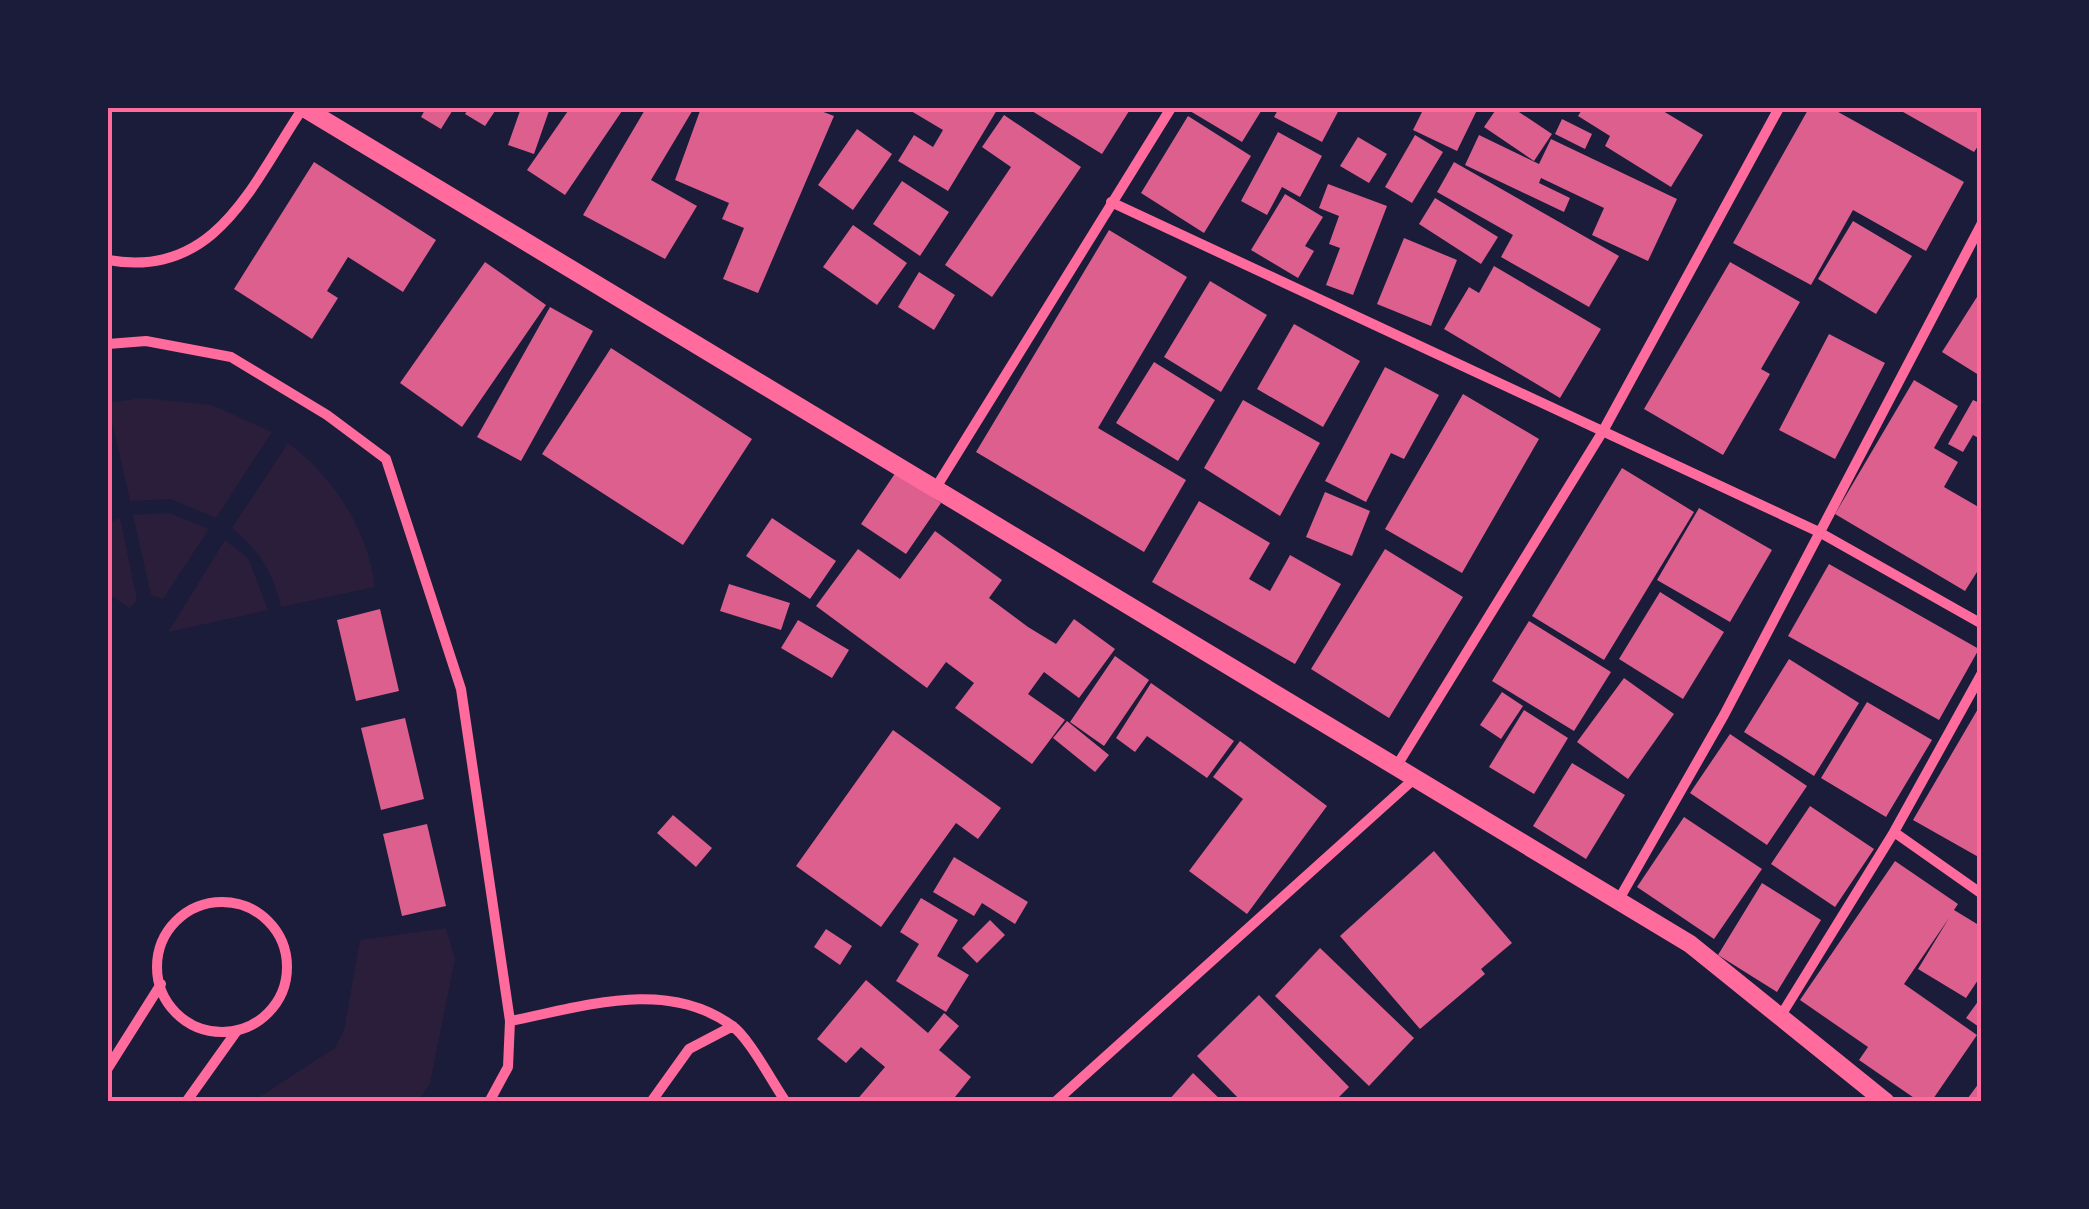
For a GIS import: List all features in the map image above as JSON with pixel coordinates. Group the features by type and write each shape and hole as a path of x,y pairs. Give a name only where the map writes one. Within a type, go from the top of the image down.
{"street":[{"path":"108,260 136,265 182,257 220,232 303,108 1690,944 1886,1102"},
{"path":"936,489 1171,108"},
{"path":"1396,767 1603,432 1779,108"},
{"path":"1112,202 1819,532 1982,624"},
{"path":"1618,901 1724,715 1982,223"},
{"path":"108,344 146,341 231,357 326,415 386,459 461,690 510,1022 508,1067 489,1102"},
{"path":"1780,1018 1894,832 1982,673"},
{"path":"1056,1102 1415,778"},
{"path":"1894,832 1982,894"},
{"path":"216,900 256,910 276,928 287,952 284,989 265,1018 236,1032 215,1034 183,1021 164,1001 156,955 178,918 216,900"},
{"path":"108,1068 162,983"},
{"path":"510,1022 606,1001 652,998 689,1006 734,1026 786,1102"},
{"path":"651,1102 689,1049 734,1026"},
{"path":"186,1102 236,1032"}],"shaded area":[{"path":"142,398 212,405 272,432 216,518 171,499 130,501 108,403"},
{"path":"288,443 320,472 346,506 365,545 375,587 281,607 264,563 232,528"},
{"path":"169,513 209,529 163,599 151,595 133,515"},
{"path":"120,518 137,600 130,608 108,594 108,523"},
{"path":"225,540 248,558 268,610 168,632"},
{"path":"446,928 455,959 430,1083 418,1101 253,1101 335,1048 344,1030 360,940"}],"building":[{"path":"426,108 454,108 441,129 421,117"},
{"path":"469,108 497,108 485,126 465,114"},
{"path":"521,108 550,108 534,154 508,145"},
{"path":"570,108 624,108 565,195 527,170"},
{"path":"646,108 694,108 651,180 697,206 665,259 583,215"},
{"path":"701,108 813,108 834,116 758,293 723,279 744,228 722,219 729,203 675,180"},
{"path":"906,108 997,110 948,191 898,161 914,135 933,147 943,130"},
{"path":"1027,108 1131,108 1102,154"},
{"path":"1263,108 1242,142 1190,111"},
{"path":"1279,108 1340,108 1322,142 1274,117"},
{"path":"1424,108 1478,108 1457,151 1413,130"},
{"path":"1497,108 1513,108 1552,134 1534,161 1484,127"},
{"path":"1583,108 1658,108 1703,135 1671,187 1605,146 1610,136 1578,116"},
{"path":"1809,108 1831,108 1964,182 1926,251 1853,210 1811,285 1733,243"},
{"path":"1896,108 1982,108 1982,140 1974,152"},
{"path":"1004,115 1081,167 992,297 945,265 1011,167 982,147"},
{"path":"1188,116 1251,156 1204,233 1141,193"},
{"path":"1562,119 1592,134 1585,149 1555,134"},
{"path":"857,129 892,154 853,210 818,185"},
{"path":"1278,132 1322,156 1300,197 1282,187 1267,215 1241,201"},
{"path":"1415,135 1443,152 1412,203 1385,187"},
{"path":"1479,135 1539,164 1551,139 1677,199 1648,261 1592,235 1604,208 1541,178 1539,183 1570,198 1564,212 1465,165"},
{"path":"1358,137 1387,154 1369,183 1340,166"},
{"path":"314,162 436,240 403,292 348,257 327,291 338,298 312,339 234,289"},
{"path":"1454,162 1619,256 1589,307 1501,257 1513,235 1437,192"},
{"path":"902,181 949,212 920,256 873,224"},
{"path":"1328,184 1387,206 1353,295 1326,285 1340,248 1329,244 1339,216 1319,208"},
{"path":"1285,194 1323,217 1305,246 1314,251 1298,278 1251,250"},
{"path":"1435,198 1498,237 1481,264 1419,224"},
{"path":"1853,221 1912,256 1876,314 1818,279"},
{"path":"853,225 907,263 877,305 823,267"},
{"path":"1109,230 1187,277 1098,428 1186,480 1144,552 976,452"},
{"path":"1404,238 1457,260 1431,326 1377,304"},
{"path":"485,262 546,305 462,427 400,383"},
{"path":"1730,262 1800,302 1761,369 1770,374 1723,455 1644,409"},
{"path":"1494,266 1601,329 1560,398 1444,329 1469,287 1479,293"},
{"path":"919,272 955,295 934,330 898,307"},
{"path":"1210,281 1267,315 1221,392 1164,357"},
{"path":"1982,289 1982,377 1942,352"},
{"path":"550,307 593,331 521,461 477,437"},
{"path":"1294,324 1360,361 1323,427 1257,389"},
{"path":"1829,334 1885,363 1835,459 1779,430"},
{"path":"611,348 752,439 683,545 542,454"},
{"path":"1154,362 1215,400 1178,461 1116,423"},
{"path":"1385,367 1439,395 1404,459 1391,453 1366,502 1325,481"},
{"path":"1914,380 1958,406 1934,448 1958,462 1944,487 1982,509 1982,564 1965,591 1835,514"},
{"path":"1463,394 1539,439 1462,573 1385,529"},
{"path":"1243,400 1320,443 1280,516 1204,468"},
{"path":"1973,400 1982,404 1982,440 1973,435 1963,452 1948,444"},
{"path":"1622,468 1694,512 1604,660 1532,616"},
{"path":"896,472 941,503 906,554 861,524"},
{"path":"1325,492 1370,511 1352,556 1306,537"},
{"path":"1199,501 1270,543 1249,579 1270,591 1290,555 1341,584 1295,664 1152,582"},
{"path":"1699,508 1772,550 1730,622 1657,580"},
{"path":"772,518 836,561 810,599 746,556"},
{"path":"935,531 1002,580 989,598 1028,627 1056,644 1074,619 1115,649 1079,698 1044,672 1028,694 1065,720 1032,764 955,708 974,683 946,662 927,688 816,606 858,549 900,579"},
{"path":"1385,549 1463,597 1389,718 1311,669"},
{"path":"1829,564 1979,649 1939,720 1788,636"},
{"path":"729,584 790,603 781,630 720,611"},
{"path":"1660,592 1724,632 1683,699 1619,659"},
{"path":"380,609 399,691 356,701 337,620"},
{"path":"798,620 849,650 832,678 781,648"},
{"path":"1529,621 1611,672 1574,731 1492,681"},
{"path":"1115,656 1149,680 1104,746 1070,722"},
{"path":"1789,659 1859,703 1814,776 1744,732"},
{"path":"1624,678 1674,714 1628,779 1577,742"},
{"path":"1151,683 1234,741 1207,778 1147,736 1135,752 1116,738"},
{"path":"1502,692 1523,706 1501,739 1480,725"},
{"path":"1867,702 1932,740 1886,817 1821,778"},
{"path":"1982,702 1982,859 1913,820"},
{"path":"1524,710 1568,738 1534,794 1489,767"},
{"path":"405,718 424,799 381,810 361,728"},
{"path":"1067,721 1109,755 1095,772 1053,738"},
{"path":"893,730 1001,808 978,839 956,823 881,927 796,866"},
{"path":"1730,734 1807,786 1767,845 1690,793"},
{"path":"1240,741 1327,806 1247,914 1189,871 1243,799 1213,777"},
{"path":"1572,763 1625,795 1586,859 1533,826"},
{"path":"1810,806 1874,849 1835,907 1771,864"},
{"path":"673,815 712,848 696,867 657,833"},
{"path":"1684,817 1762,869 1714,939 1637,887"},
{"path":"427,824 446,906 402,916 383,834"},
{"path":"1434,851 1512,943 1481,969 1485,974 1420,1029 1340,936"},
{"path":"954,857 1028,902 1015,924 982,903 974,916 933,892"},
{"path":"1895,861 1958,904 1954,910 1982,927 1982,974 1966,998 1918,969 1949,918 1904,984 1977,1035 1931,1102 1920,1102 1859,1060 1868,1047 1800,1000"},
{"path":"1762,883 1821,920 1777,992 1718,955"},
{"path":"921,898 958,920 937,956 969,975 946,1012 896,981 919,944 900,932"},
{"path":"990,920 1005,935 977,963 962,948"},
{"path":"826,929 852,946 840,965 814,947"},
{"path":"1320,948 1414,1038 1369,1086 1275,996"},
{"path":"866,980 928,1033 944,1013 959,1026 939,1050 971,1077 951,1102 855,1102 885,1067 861,1047 846,1063 817,1039"},
{"path":"1259,995 1349,1087 1334,1102 1242,1102 1197,1056"},
{"path":"1982,996 1982,1029 1966,1018"},
{"path":"1193,1073 1223,1102 1167,1102"},
{"path":"1982,1079 1982,1102 1965,1102"}]}
